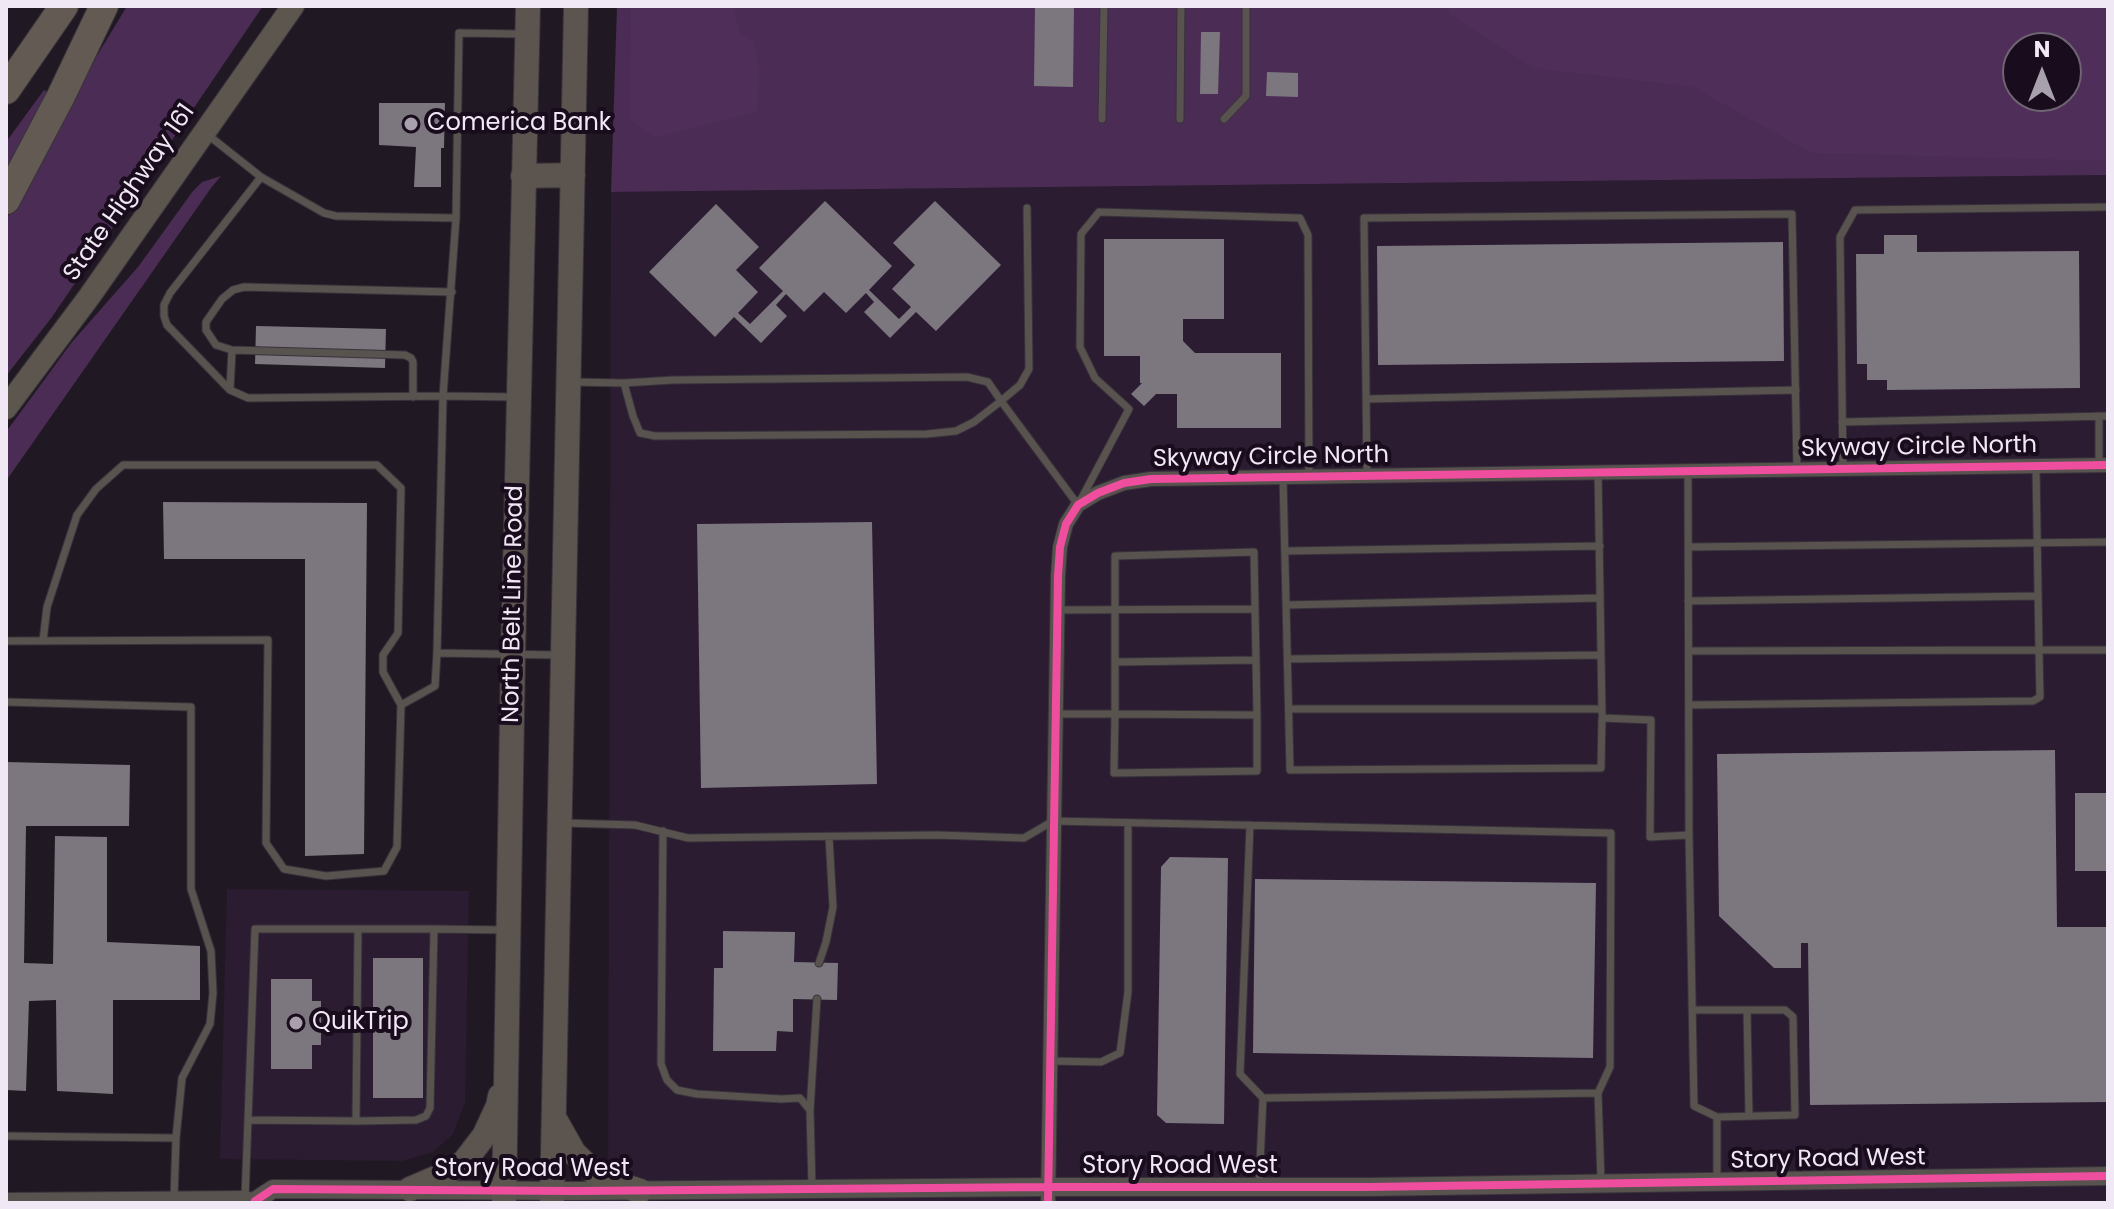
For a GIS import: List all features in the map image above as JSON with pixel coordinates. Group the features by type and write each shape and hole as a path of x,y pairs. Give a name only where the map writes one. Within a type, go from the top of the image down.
{"highway":[{"path":"6,90 64,6"},
{"path":"6,200 104,6"}],"main road":[{"name":"State Highway 161","path":"6,408 89,297 293,6"},
{"name":"North Belt Line Road","path":"504,1196 528,6"},
{"path":"552,1197 576,6"},
{"path":"523,176 573,175"},
{"path":"410,1189 464,1162 484,1136 498,1106 506,1066"},
{"path":"555,1118 565,1139 596,1174 640,1191"}],"street":[{"name":"Skyway Circle North","path":"1078,505 1124,483 1151,479 2103,466"},
{"path":"1048,1195 1057,610 1060,547 1066,524 1078,505"},
{"name":"Story Road West","path":"6,1202 253,1201 273,1189 410,1189 552,1197 640,1191 812,1190 1048,1195 1259,1187 2108,1176"}],"lane":[{"path":"1102,119 1104,6"},
{"path":"1180,119 1181,6"},
{"path":"1224,119 1246,96 1246,6"},
{"path":"401,705 435,686 443,396 456,218 459,33 528,34"},
{"path":"204,132 261,177 324,213 336,216 456,218"},
{"path":"261,177 170,293 164,305 167,325 230,390 248,398 519,397"},
{"path":"1843,468 1840,237 1855,210 2108,207"},
{"path":"624,383 640,433 655,436 927,434 956,431 974,422 1020,385 1029,369 1027,208"},
{"path":"570,382 967,377 988,382 1078,505 1129,409 1095,378 1080,347 1081,234 1099,212 1300,218 1308,235 1309,476"},
{"path":"1367,475 1364,218 1792,214 1797,469"},
{"path":"413,397 413,362 405,355 232,350 216,345 206,330 206,322 222,299 233,290 244,287 452,292"},
{"path":"230,390 232,350"},
{"path":"1367,399 1796,390"},
{"path":"1842,422 2103,416 2103,466"},
{"path":"6,641 43,641 268,640 266,843 284,869 326,876 384,871 397,847 401,705 383,672 383,655 398,633 401,488 377,465 123,465 96,489 77,515 47,607 43,641"},
{"path":"1689,705 2033,701 2040,697 2036,467"},
{"path":"1688,470 1689,835 1694,1106 1717,1117 1795,1115 1793,1017 1785,1010 1693,1010"},
{"path":"1283,477 1290,770 1601,768 1598,472"},
{"path":"1688,547 2108,542"},
{"path":"1285,551 1600,546"},
{"path":"1254,552 1255,609 1257,771 1114,773 1115,556 1254,552"},
{"path":"1688,601 2038,596"},
{"path":"1286,605 1600,598"},
{"path":"1057,610 1255,609"},
{"path":"1689,651 2108,650"},
{"path":"437,653 564,655"},
{"path":"1288,659 1601,655"},
{"path":"1115,662 1256,660"},
{"path":"6,702 191,707 191,889 211,951 213,993 210,1024 182,1078 174,1200"},
{"path":"1289,709 1602,713 1651,720 1650,837 1689,835"},
{"path":"1055,714 1257,715"},
{"path":"560,823 635,825 688,838 937,835 1024,838 1053,821 1611,833 1610,1067 1598,1093 1601,1183"},
{"path":"1049,1061 1101,1062 1120,1053 1128,992 1128,823"},
{"path":"1250,825 1240,1074 1263,1098 1259,1187"},
{"path":"663,831 661,1064 667,1080 677,1090 697,1094 800,1098 810,1110"},
{"path":"819,963 833,907 829,837"},
{"path":"253,1201 248,1120 255,929 508,930"},
{"path":"356,1121 358,929"},
{"path":"248,1120 416,1120 426,1116 430,1108 434,929"},
{"path":"812,1190 810,1110 817,999"},
{"path":"1747,1010 1749,1116"},
{"path":"1263,1098 1598,1093"},
{"path":"1717,1117 1717,1181"},
{"path":"6,1136 176,1138"}],"shaded area":[{"path":"127,6 263,6 52,317 6,376 6,220 75,92"},
{"path":"617,6 2108,6 2108,175 611,192"},
{"path":"631,6 741,6 734,13 740,32 754,42 759,65 758,112 655,138 630,119"},
{"path":"1447,6 2108,6 2108,161 1811,153 1693,87 1533,68 1451,15"},
{"path":"44,90 48,92 6,172 6,142"},
{"path":"2108,175 2108,1203 608,1203 611,192"},
{"path":"221,176 6,481 6,432 72,342 138,267 193,191 202,182"},
{"path":"227,889 469,891 465,1102 453,1134 433,1152 402,1161 220,1159"}],"building":[{"path":"1035,6 1074,6 1073,87 1034,86"},
{"path":"1201,32 1220,32 1218,94 1200,94"},
{"path":"1267,72 1298,73 1298,97 1266,96"},
{"name":"Comerica Bank","path":"379,103 445,103 441,187 414,187 416,147 379,145"},
{"path":"825,201 892,266 869,290 899,319 911,307 892,289 915,265 893,243 935,201 1001,265 936,331 916,312 890,338 864,312 874,302 866,293 846,313 824,292 804,312 786,294 776,305 787,316 761,343 734,317 715,337 649,272 716,204 759,247 736,270 758,292 738,313 750,324 783,291 759,268"},
{"path":"1884,235 1917,235 1917,252 2079,251 2080,388 1887,390 1887,380 1867,380 1867,364 1857,364 1856,254 1884,254"},
{"path":"1104,239 1224,239 1224,319 1183,319 1183,341 1195,353 1281,353 1281,428 1177,428 1177,394 1156,394 1144,406 1131,394 1142,383 1140,356 1104,356"},
{"path":"1783,242 1784,361 1378,365 1377,246"},
{"path":"256,326 386,329 385,368 255,364"},
{"path":"163,502 367,503 364,854 305,856 305,559 164,559"},
{"path":"872,522 877,784 701,788 697,524"},
{"path":"2055,750 2057,927 2108,927 2108,1102 1810,1105 1808,943 1801,943 1801,968 1774,968 1719,916 1717,754"},
{"path":"6,762 130,765 129,826 26,826 24,963 53,964 55,836 107,837 107,942 200,946 200,1000 113,1000 113,1094 57,1091 56,1000 29,1001 26,1091 6,1090"},
{"path":"2075,793 2108,793 2108,871 2075,871"},
{"path":"1170,857 1228,858 1224,1124 1166,1123 1157,1115 1161,867"},
{"path":"1255,879 1596,883 1593,1058 1253,1053"},
{"path":"723,931 795,932 794,962 838,963 837,1000 793,999 793,1032 777,1031 776,1051 713,1051 714,968 723,968"},
{"name":"QuikTrip","path":"373,958 423,958 423,1098 373,1098"},
{"name":"QuikTrip","path":"271,979 312,979 312,1001 321,1001 321,1045 312,1045 312,1069 271,1069"}],"cycle path":[{"path":"1048,1203 1058,576 1060,547 1066,524 1078,505 1124,483 1151,479 2108,465"},
{"path":"255,1201 273,1189 575,1191 1367,1187 2108,1176"}],"place":[{"name":"Comerica Bank","path":"411,124"},
{"name":"QuikTrip","path":"296,1023"}]}
